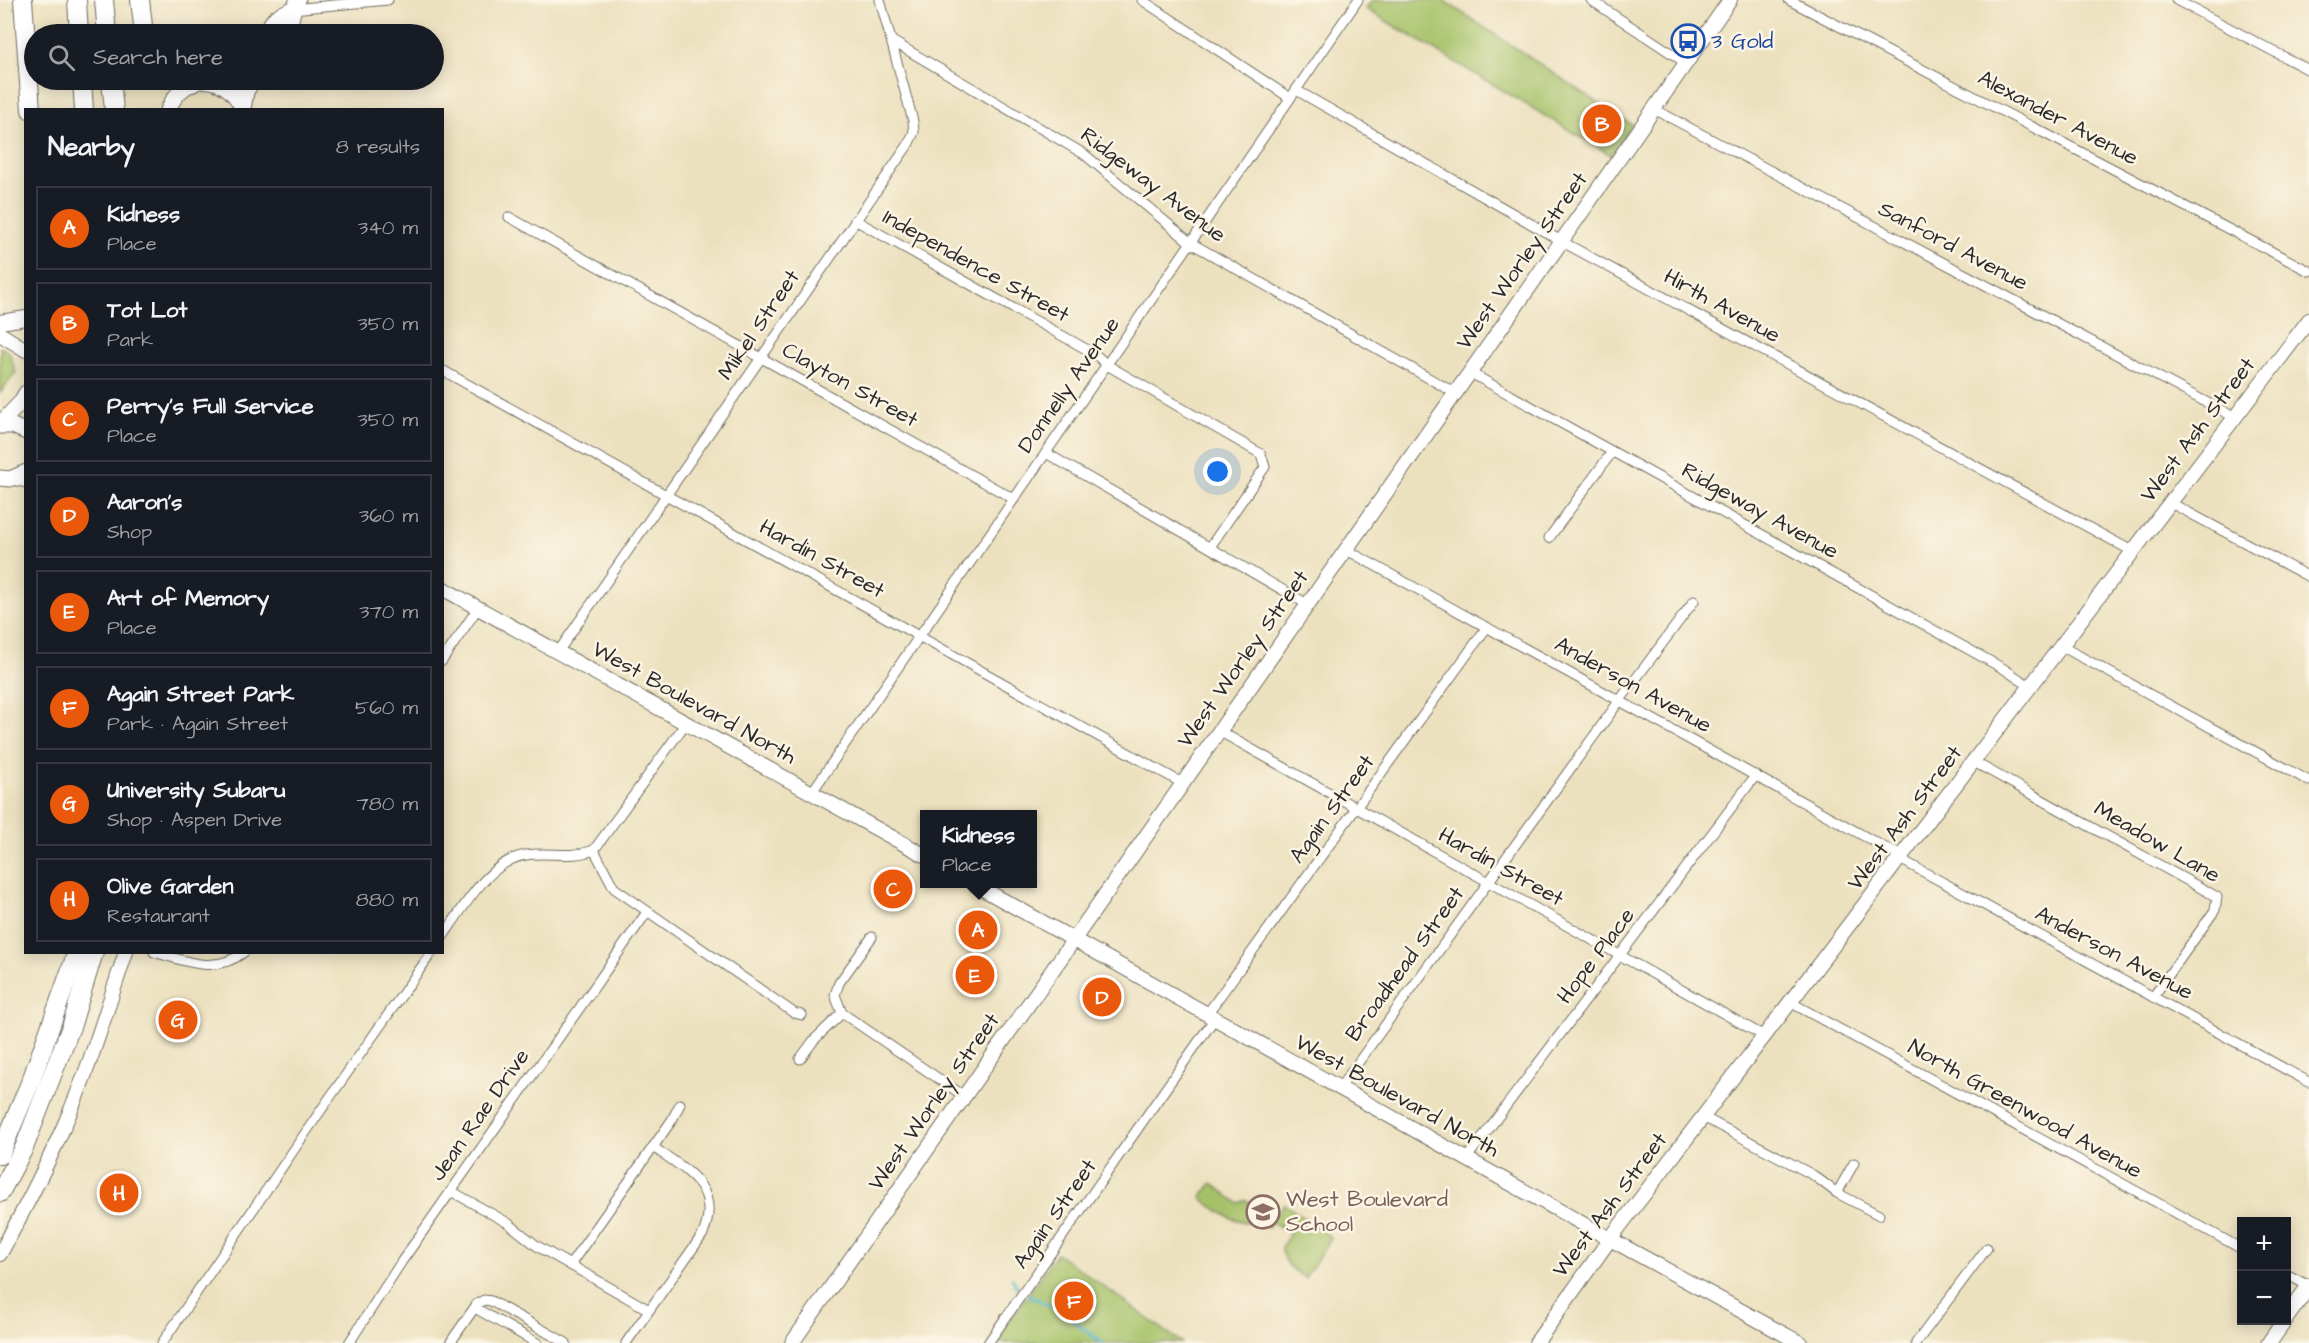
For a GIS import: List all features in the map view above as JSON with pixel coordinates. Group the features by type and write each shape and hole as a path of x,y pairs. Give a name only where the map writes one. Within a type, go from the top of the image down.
{"highway":[{"path":"23,0 25,24"},
{"path":"77,0 78,24"},
{"path":"105,0 106,24"},
{"path":"140,0 143,24"},
{"path":"30,90 31,108"},
{"path":"83,90 84,108"},
{"path":"112,90 114,108"},
{"path":"0,1155 32,1078 76,954"},
{"path":"0,1193 32,1128 72,1024 93,954"}],"main road":[{"path":"271,24 276,17 295,5"},
{"path":"290,24 295,5"},
{"path":"169,108 181,90"},
{"path":"231,90 238,97 243,108"},
{"path":"243,108 247,90"},
{"path":"0,425 24,397"},
{"path":"0,425 13,426 24,431"},
{"path":"0,478 10,479 23,476"},
{"path":"2291,1312 2309,1286"},
{"path":"2269,1343 2282,1325"}],"street":[{"path":"295,5 388,0"},
{"name":"Mikel Street","path":"558,652 908,146 914,132 880,0"},
{"name":"Hirth Avenue","path":"1142,0 1293,94 2132,551"},
{"name":"Donnelly Avenue","path":"812,792 1358,0"},
{"path":"1591,0 1686,63"},
{"name":"West Worley Street","path":"792,1343 1730,0"},
{"name":"Alexander Avenue","path":"1789,0 2309,271"},
{"path":"2176,0 2309,70"},
{"name":"Ridgeway Avenue","path":"892,41 1084,154 1191,243 1455,393"},
{"name":"Sanford Avenue","path":"1654,109 2234,417"},
{"name":"Clayton Street","path":"509,217 1014,499"},
{"name":"Independence Street","path":"855,220 1095,354 1107,365 1261,454 1265,467 1210,548"},
{"path":"0,322 24,318"},
{"name":"West Ash Street","path":"1536,1343 1610,1239 2309,320"},
{"path":"0,334 24,349"},
{"name":"Hardin Street","path":"444,371 1182,783"},
{"name":"Ridgeway Avenue","path":"1469,372 2004,669 2031,687"},
{"path":"1549,538 1611,452"},
{"path":"1046,453 1307,604"},
{"path":"2169,502 2309,577"},
{"name":"Anderson Avenue","path":"1345,549 2309,1082"},
{"name":"West Boulevard North","path":"444,589 920,853"},
{"name":"Broadhead Street","path":"1339,1089 1694,601"},
{"path":"444,658 478,608"},
{"name":"Again Street","path":"988,1343 1211,1016 1487,627"},
{"path":"2061,646 2309,781"},
{"path":"444,935 490,873 507,862 525,855 569,856 594,850 686,723"},
{"name":"Hardin Street","path":"1219,731 1764,1036"},
{"name":"Meadow Lane","path":"1974,762 2217,897 2215,910 2153,996"},
{"name":"Hope Place","path":"1466,1159 1756,775"},
{"path":"594,850 614,888 794,1013 802,1015"},
{"name":"West Boulevard North","path":"981,888 1339,1089 1800,1343"},
{"name":"Jean Rae Drive","path":"349,1343 402,1261 647,912"},
{"path":"872,937 839,983 835,995 842,1013 964,1096"},
{"path":"0,1254 23,1213 65,1125 92,1056 125,954"},
{"path":"161,954 202,966 229,961 241,954"},
{"path":"162,1343 431,954"},
{"name":"North Greenwood Avenue","path":"1790,1002 2237,1247"},
{"path":"800,1059 842,1013"},
{"path":"570,1265 654,1147 680,1104"},
{"path":"1703,1117 1814,1175 1837,1193 1879,1215"},
{"path":"626,1343 703,1234 709,1211 708,1201 699,1181 654,1147"},
{"path":"1837,1193 1854,1163"},
{"path":"451,1191 508,1223 537,1246 649,1310"},
{"path":"1916,1343 1987,1248"},
{"path":"2291,1277 2309,1286"},
{"path":"450,1343 475,1308 484,1300 490,1301 566,1343"},
{"path":"475,1308 537,1343"}],"green space":[{"path":"1372,0 1443,0 1632,125 1611,155 1366,9"},
{"path":"0,347 9,352 16,372 0,393"},
{"path":"1212,1183 1238,1203 1246,1200 1276,1216 1284,1204 1331,1238 1305,1278 1289,1266 1283,1257 1282,1247 1290,1234 1271,1222 1268,1227 1255,1219 1252,1222 1245,1222 1218,1211 1201,1198"},
{"path":"1057,1253 1182,1343 994,1343"}],"waterway":[{"path":"1012,1278 1017,1287"},
{"path":"1028,1295 1063,1312 1102,1343"}],"place":[{"name":"3 Gold","path":"1688,41"},
{"name":"Tot Lot","path":"1602,124"},
{"name":"Perry's Full Service","path":"893,889"},
{"name":"Kidness","path":"978,930"},
{"name":"Art of Memory","path":"975,975"},
{"name":"Aaron's","path":"1102,997"},
{"name":"University Subaru","path":"178,1020"},
{"name":"Olive Garden","path":"119,1193"},
{"name":"West Boulevard School","path":"1263,1212"},
{"name":"Again Street Park","path":"1074,1301"}]}
